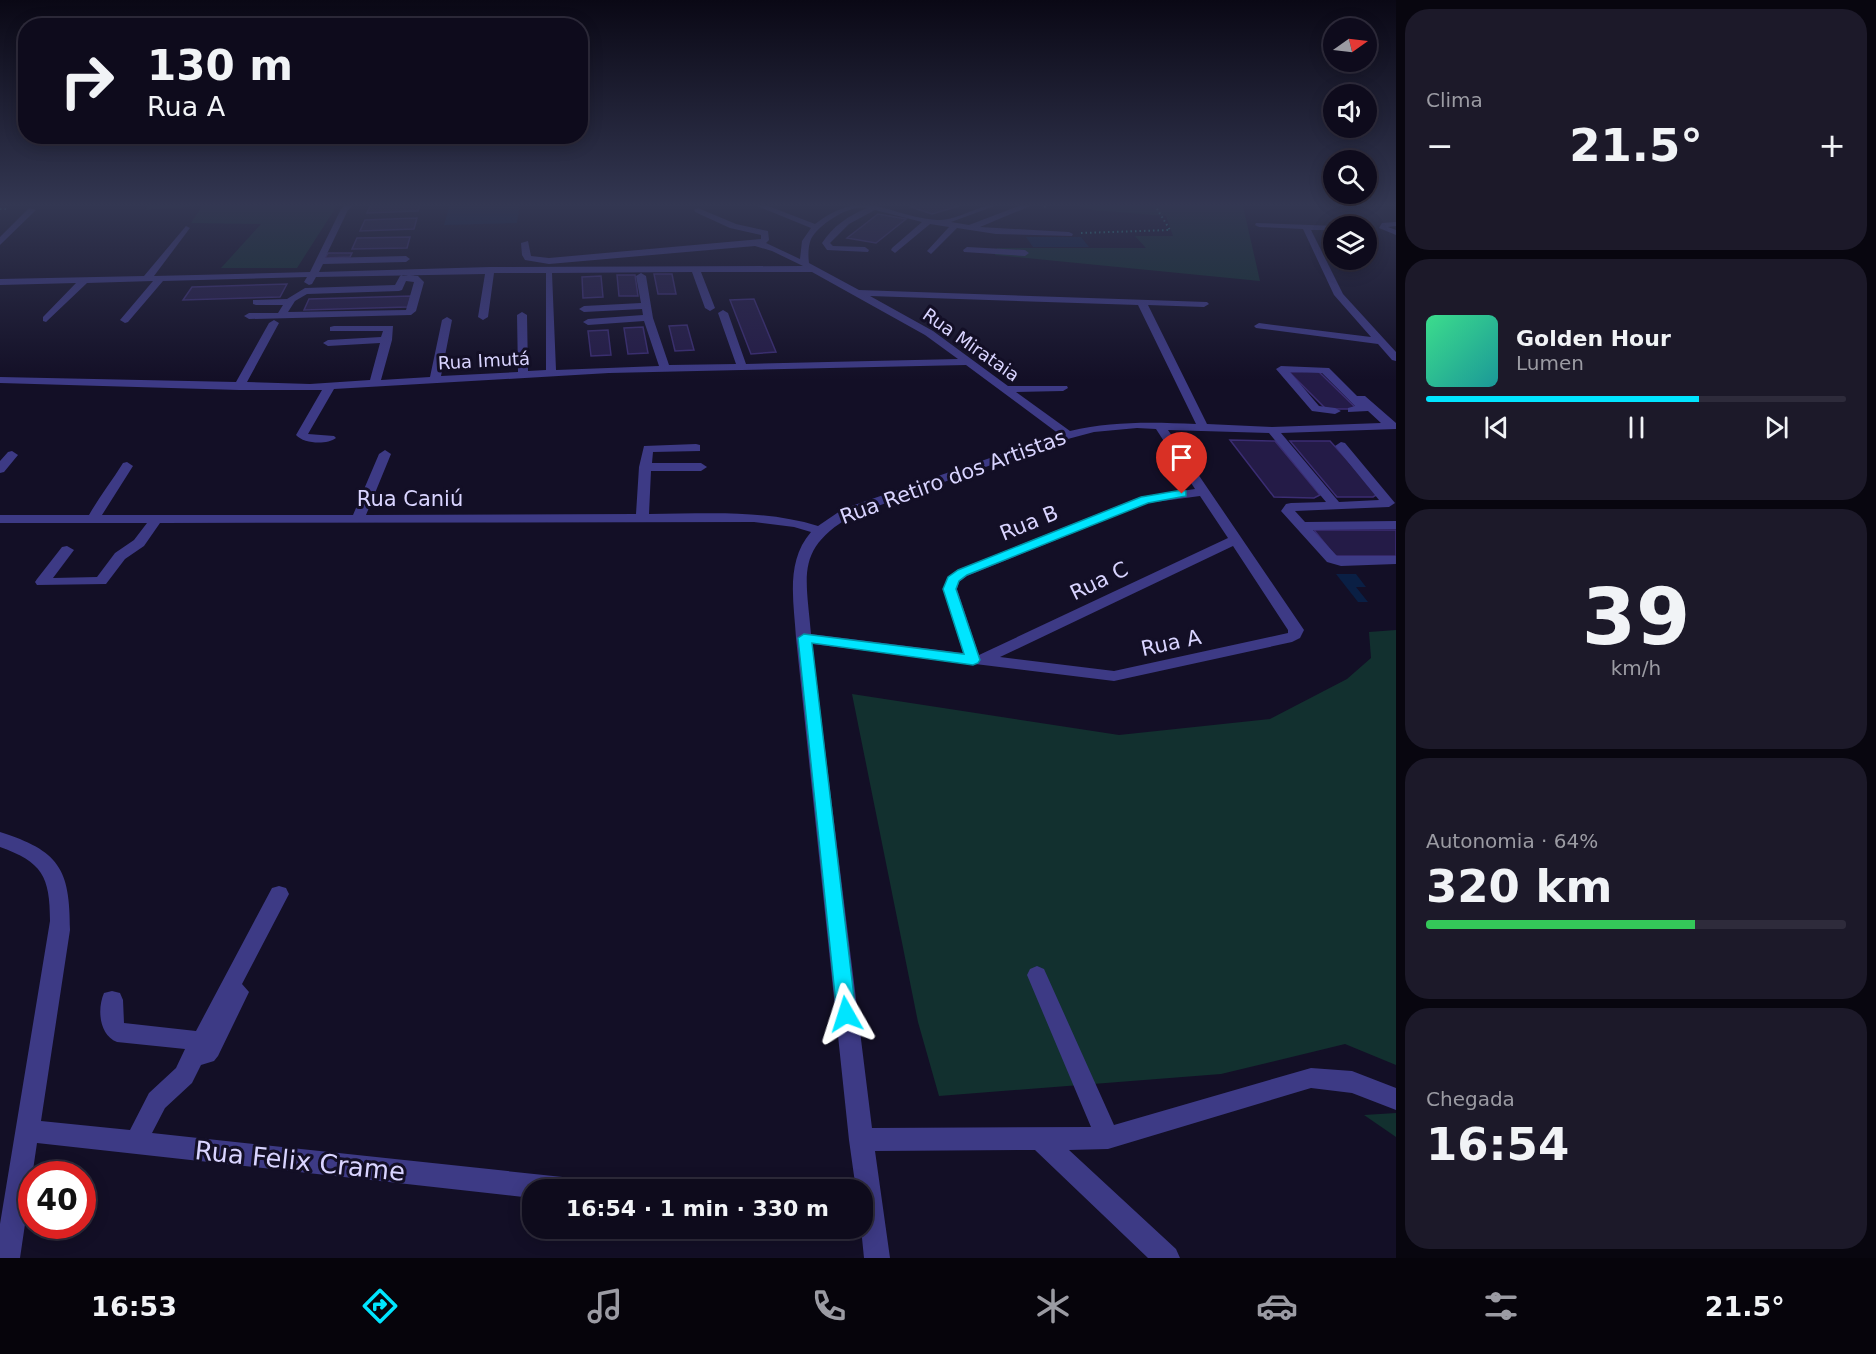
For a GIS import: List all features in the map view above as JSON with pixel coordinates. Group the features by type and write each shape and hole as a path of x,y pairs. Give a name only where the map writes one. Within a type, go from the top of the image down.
{"street":[{"path":"148,277 159,263"},
{"path":"239,387 278,319 290,302 305,291 317,263"},
{"path":"534,263 537,265 696,270 809,266 808,263"},
{"path":"202,282 490,270 560,263"},
{"name":"Rua Mirataia","path":"800,263 929,333 1066,434"},
{"path":"1323,263 1339,295 1396,358"},
{"path":"483,316 490,270"},
{"path":"696,270 710,308"},
{"path":"549,275 551,374"},
{"path":"249,316 278,319 408,313 411,311 419,282 415,278 335,276"},
{"path":"641,276 648,318 665,369"},
{"path":"0,290 4,282 148,277 311,277"},
{"path":"125,320 161,277"},
{"path":"305,291 399,288 403,278"},
{"path":"46,319 86,279"},
{"path":"857,293 1204,304"},
{"path":"1141,301 1203,427"},
{"path":"256,302 290,302"},
{"path":"584,309 646,306"},
{"path":"723,313 742,366"},
{"path":"522,315 523,375"},
{"path":"588,322 648,318"},
{"path":"435,380 447,320"},
{"path":"1259,326 1380,341"},
{"path":"334,329 389,328 374,384"},
{"path":"328,343 387,340"},
{"name":"Rua Imutá","path":"0,380 239,387 330,386 742,366 969,362"},
{"path":"1335,411 1316,409 1281,369 1322,368 1364,409 1353,410"},
{"path":"330,386 302,435 306,438 330,438"},
{"path":"1006,390 1063,388"},
{"path":"1350,394 1360,398 1394,427"},
{"name":"Rua Retiro dos Artistas","path":"864,1179 804,638 801,563 807,542 818,530 848,512 1066,434 1116,426 1159,425 1272,430 1394,427"},
{"name":"Rua A","path":"804,638 1114,676 1295,636 1296,630 1159,425"},
{"path":"1272,430 1336,506"},
{"path":"1341,446 1389,503 1291,507 1288,511 1332,560 1341,562 1396,560"},
{"path":"642,518 648,449 696,448"},
{"path":"358,519 385,454"},
{"path":"0,469 12,455"},
{"path":"93,519 112,486 120,479 127,466"},
{"path":"645,466 701,467"},
{"name":"Rua B","path":"977,660 950,589 953,580 962,573 1145,500 1204,491"},
{"name":"Rua Caniú","path":"0,519 754,518 795,523 818,530"},
{"path":"67,550 42,582 101,581 120,556 139,543 156,519"},
{"path":"1301,526 1396,525"},
{"name":"Rua C","path":"977,660 1236,539"},
{"path":"0,839 39,856 53,874 60,899 60,930 7,1258"},
{"path":"136,1143 158,1098 170,1085 182,1079 279,894"},
{"path":"1037,975 1108,1138"},
{"path":"112,999 113,1028 117,1032 197,1048 206,1054 238,992"},
{"path":"861,1140 1108,1138 1311,1078 1352,1082 1396,1099"},
{"name":"Rua Felix Crame","path":"29,1131 522,1185"},
{"path":"1041,1140 1167,1258"},
{"name":"Rua Retiro dos Artistas","path":"872,1239 877,1258"}],"green space":[{"path":"226,263 300,263 297,268 221,268"},
{"path":"1074,263 1256,263 1260,281"},
{"path":"1396,630 1396,1065 1345,1044 1221,1074 939,1096 918,1022 852,694 1119,735 1270,719 1347,679 1371,658 1369,632"},
{"path":"1396,1113 1396,1137 1364,1115"}],"water":[{"path":"1336,574 1356,574 1366,587 1356,587 1368,602 1358,602"}],"building":[{"path":"654,274 672,274 676,294 658,294"},
{"path":"617,275 635,275 638,296 619,296"},
{"path":"601,276 603,297 583,298 582,277"},
{"path":"287,284 280,297 183,300 192,287"},
{"path":"411,296 408,307 304,310 309,299"},
{"path":"754,299 776,352 751,354 730,300"},
{"path":"687,325 694,350 675,351 669,326"},
{"path":"643,327 648,353 628,354 624,328"},
{"path":"608,330 611,355 591,356 588,331"},
{"path":"1318,371 1357,409 1326,409 1289,372"},
{"path":"1230,440 1275,441 1320,495 1314,498 1274,497"},
{"path":"1290,441 1330,441 1378,494 1373,497 1337,497"},
{"path":"1314,530 1396,530 1396,556 1335,556"}],"route":[{"path":"846,1014 804,638 973,660 950,589 953,580 962,573 1145,500 1182,494"}]}
